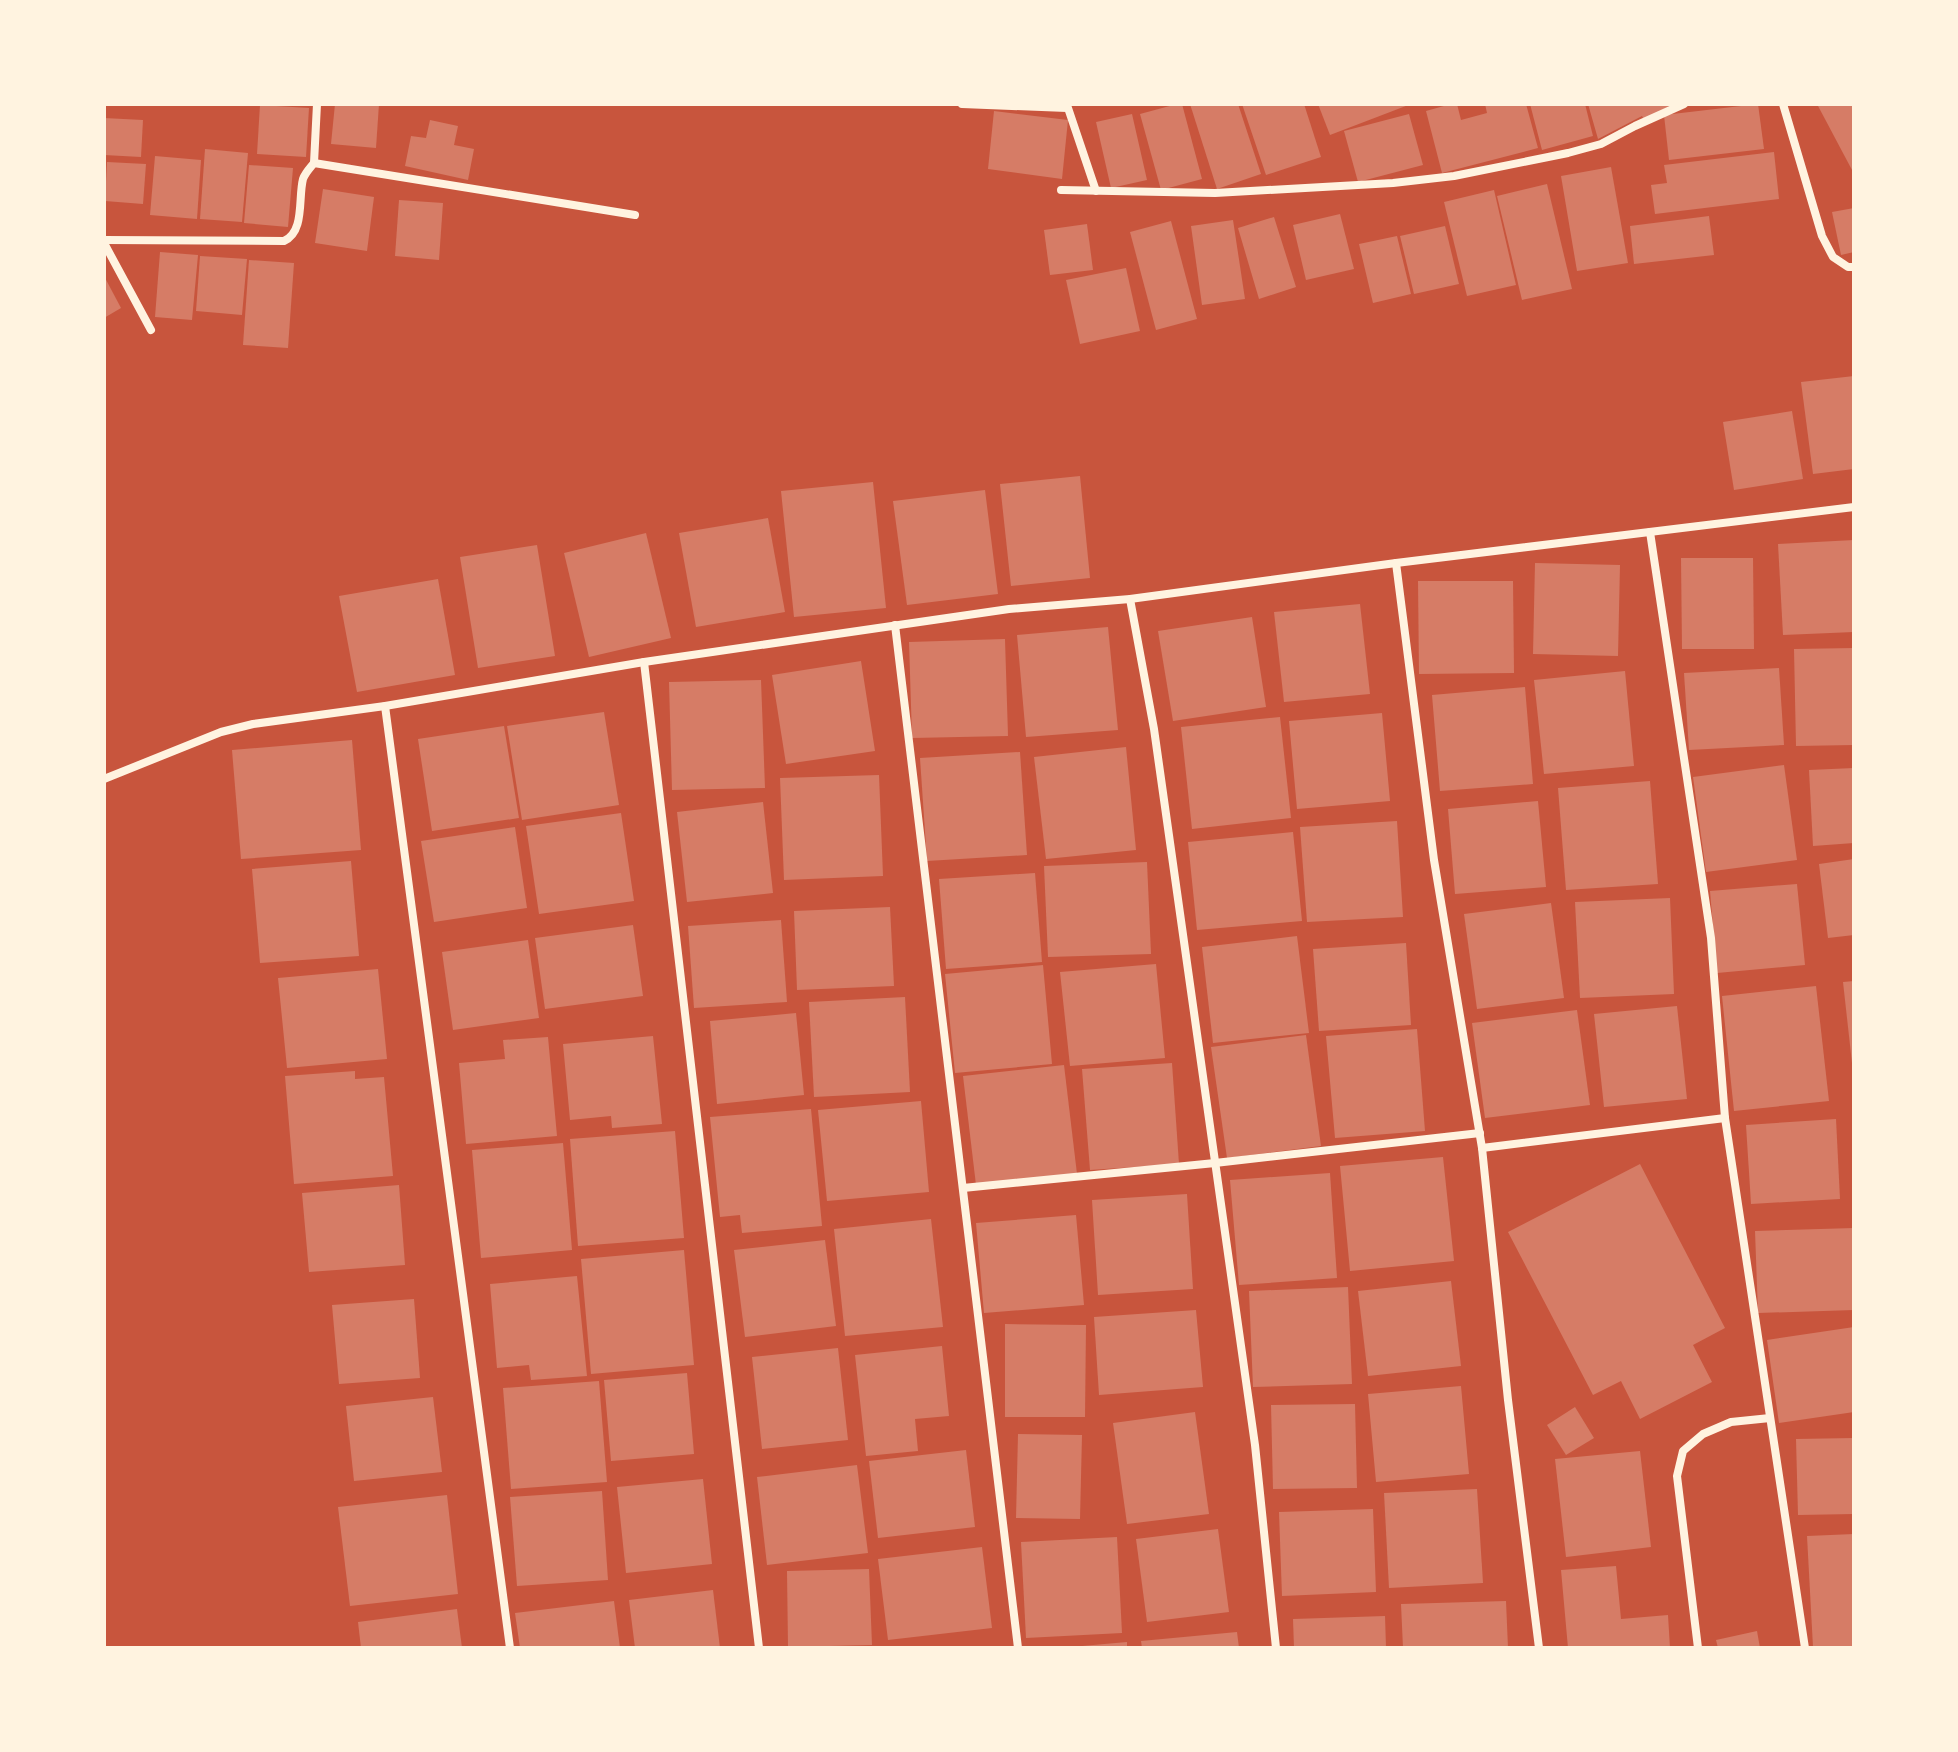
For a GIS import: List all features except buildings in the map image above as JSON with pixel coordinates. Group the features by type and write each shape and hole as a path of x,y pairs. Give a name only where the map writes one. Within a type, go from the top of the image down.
{"street":[{"path":"151,330 104,241 284,241 292,237 296,230 303,180 314,163 317,104"},
{"path":"962,104 1067,106 1096,191"},
{"path":"1061,190 1215,193 1393,183 1454,176 1601,144 1684,104"},
{"path":"1783,104 1822,236 1833,257 1848,267 1854,267"},
{"path":"314,163 635,215"},
{"path":"104,779 221,732 243,727 644,662 1009,609 1130,599 1854,507"},
{"path":"1650,532 1711,938 1725,1118 1805,1648"},
{"path":"1396,563 1434,860 1482,1148 1508,1400 1539,1648"},
{"path":"1130,599 1154,729 1255,1445 1276,1648"},
{"path":"895,625 1018,1648"},
{"path":"644,662 759,1648"},
{"path":"385,706 510,1648"},
{"path":"1482,1148 1725,1118"},
{"path":"963,1188 1480,1133"},
{"path":"1698,1648 1677,1476 1683,1451 1703,1434 1731,1422 1770,1418"}]}
